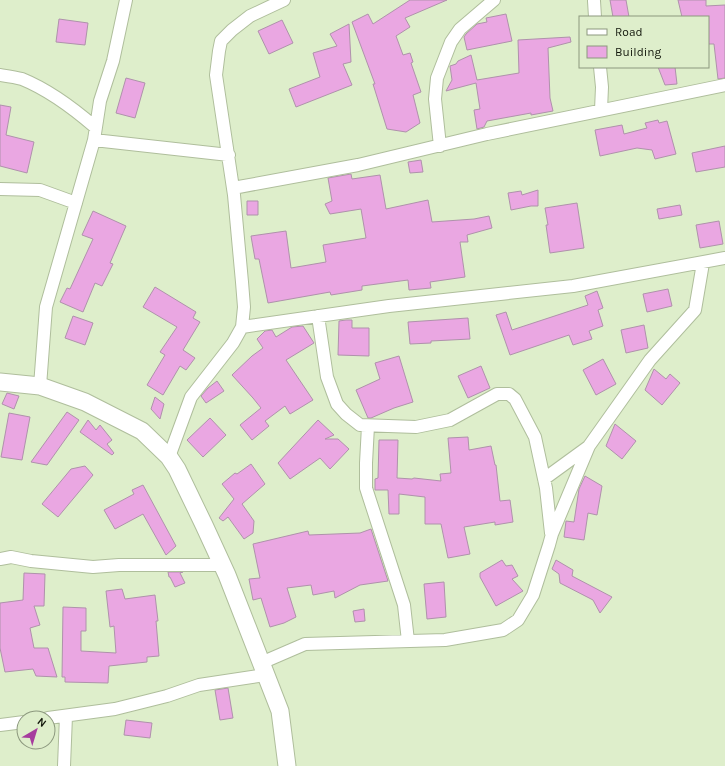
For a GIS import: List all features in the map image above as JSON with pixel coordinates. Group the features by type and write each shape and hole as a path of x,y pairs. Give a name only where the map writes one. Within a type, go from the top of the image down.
{"main road":[{"path":"0,382 40,386 85,402 142,431 169,457 177,470 222,565 280,711 287,766"}],"street":[{"path":"40,386 46,307 94,140 100,101 113,61 126,0"},
{"path":"169,457 191,397 233,343 242,327 244,307 233,188 216,75 219,51 222,41 232,30 250,16 284,0"},
{"path":"440,146 435,98 437,78 451,42 460,29 494,0"},
{"path":"594,1 595,16"},
{"path":"600,68 602,87 601,110"},
{"path":"0,75 20,78 47,92 75,109 95,127"},
{"path":"233,188 358,165 487,134 725,85"},
{"path":"94,140 229,155"},
{"path":"0,189 40,190 76,203"},
{"path":"242,327 388,306 573,286 725,258"},
{"path":"56,717 115,709 263,669 305,644 445,640 503,630 518,620 533,595 552,534 589,446 650,360 695,310 703,263"},
{"path":"318,316 327,377 337,404 346,414 360,425 416,427 450,420 497,394 509,394 515,399 536,437 552,534"},
{"path":"368,426 366,488 404,605 408,641"},
{"path":"544,479 589,446"},
{"path":"0,558 12,557 31,561 93,567 119,565 222,565"},
{"path":"64,766 66,716"},
{"path":"0,725 16,723"}],"building":[{"path":"410,0 447,0 405,18 410,27 396,36 403,55 410,53 413,62 411,63 421,92 413,95 420,123 406,132 387,129 373,84 375,84 352,22 368,14 373,24"},
{"path":"610,0 626,0 629,16 613,16"},
{"path":"678,0 706,0 706,6 725,5 725,78 718,79 714,44 709,44 709,16 682,16"},
{"path":"506,14 512,41 467,50 464,37 466,34 477,24 487,22 486,18"},
{"path":"59,19 88,23 85,45 56,42"},
{"path":"282,20 293,43 269,54 258,31"},
{"path":"349,24 351,62 343,64 352,85 296,107 289,89 320,77 313,53 337,46 330,34"},
{"path":"570,37 571,42 548,48 550,98 553,111 531,115 531,113 487,121 484,127 477,129 474,110 480,109 476,83 446,91 452,80 450,66 471,55 477,80 519,73 518,40"},
{"path":"658,68 675,68 677,84 665,85"},
{"path":"126,78 145,83 135,118 116,113"},
{"path":"0,105 11,107 6,135 34,142 27,173 0,166"},
{"path":"658,120 659,123 667,121 676,154 655,159 652,150 637,148 600,156 595,130 622,125 624,134 647,128 645,123"},
{"path":"725,146 725,167 696,172 692,153"},
{"path":"421,160 423,172 410,173 408,162"},
{"path":"351,174 352,179 380,175 386,209 428,200 432,222 474,219 489,216 492,228 467,235 468,242 460,242 465,277 430,282 431,288 409,290 408,280 362,286 362,290 331,295 330,292 268,303 259,259 255,259 251,236 286,231 291,268 326,262 323,245 366,238 361,209 330,214 325,204 332,201 328,178"},
{"path":"538,190 538,206 511,210 508,193 521,191 522,195"},
{"path":"247,201 258,201 258,215 247,215"},
{"path":"577,203 584,248 550,253 545,208"},
{"path":"680,205 682,215 659,219 657,209"},
{"path":"93,211 126,226 110,263 113,264 102,286 95,283 83,312 60,302 67,288 70,289 93,239 82,235"},
{"path":"719,221 723,244 700,248 696,225"},
{"path":"155,287 196,312 193,318 200,322 183,350 195,358 186,370 180,366 163,395 147,385 165,355 160,352 177,327 143,307"},
{"path":"668,289 672,306 647,312 643,294"},
{"path":"597,291 603,308 598,310 603,326 589,331 592,339 573,345 569,335 510,355 496,315 506,312 512,330 588,305 585,296"},
{"path":"73,316 93,323 85,345 65,338"},
{"path":"468,318 470,339 431,341 431,343 410,344 408,322"},
{"path":"352,320 352,328 369,328 369,356 338,355 339,321"},
{"path":"644,325 648,348 626,353 621,330"},
{"path":"303,326 314,343 286,360 313,400 290,414 285,406 265,421 269,426 252,440 240,425 261,408 232,375 263,348 257,339 265,331 272,330 276,337 292,327"},
{"path":"399,356 413,402 368,418 356,390 380,379 375,363"},
{"path":"603,359 616,384 596,395 583,370"},
{"path":"481,366 490,388 468,398 458,376"},
{"path":"654,369 666,379 670,374 680,383 662,405 645,390"},
{"path":"217,381 224,391 206,403 201,396"},
{"path":"7,393 19,396 14,409 2,404"},
{"path":"155,397 164,404 160,419 151,409"},
{"path":"67,412 79,420 47,465 31,462"},
{"path":"9,413 30,417 22,460 1,457"},
{"path":"210,418 226,435 203,457 187,440"},
{"path":"88,420 96,430 100,425 112,440 107,444 114,453 112,455 80,432"},
{"path":"318,420 334,435 325,439 338,439 349,449 330,469 320,458 290,479 278,463"},
{"path":"615,424 636,441 622,459 606,446"},
{"path":"468,437 469,450 491,446 496,465 500,501 510,500 513,522 495,525 495,522 464,527 470,554 448,558 441,524 425,524 425,497 399,494 399,514 389,514 388,490 375,490 375,479 378,478 379,440 398,440 397,478 441,481 440,474 451,473 448,438"},
{"path":"251,464 265,484 242,504 254,521 253,533 244,539 228,517 223,521 219,518 234,499 222,484 235,473 237,474"},
{"path":"85,466 93,475 58,517 42,504 71,469"},
{"path":"585,476 602,486 597,515 588,513 584,540 564,537 566,521 574,522 579,489"},
{"path":"143,485 176,546 166,555 143,514 115,529 104,510 134,494 132,490"},
{"path":"371,529 388,581 360,585 335,598 334,591 313,595 311,585 287,588 296,617 284,623 270,627 261,598 253,600 249,579 260,578 253,544 308,531 309,535 360,533"},
{"path":"502,560 506,566 512,565 518,576 512,579 523,591 496,606 480,577 480,573"},
{"path":"556,560 573,570 572,576 612,597 600,613 593,600 560,583 559,574 552,569"},
{"path":"168,572 183,572 180,573 185,583 175,587 169,577"},
{"path":"24,573 45,574 44,606 34,606 40,625 30,628 34,648 48,648 57,677 36,676 33,669 5,672 0,648 0,603 23,600"},
{"path":"444,582 446,617 427,619 424,584"},
{"path":"122,589 125,599 155,595 158,621 156,621 159,656 147,657 147,662 109,666 108,683 65,682 65,677 62,677 63,607 86,608 86,631 81,631 81,651 116,653 114,626 110,627 106,591"},
{"path":"364,609 365,621 355,622 353,611"},
{"path":"228,688 233,718 220,720 215,690"},
{"path":"126,720 152,723 150,738 124,735"}]}
